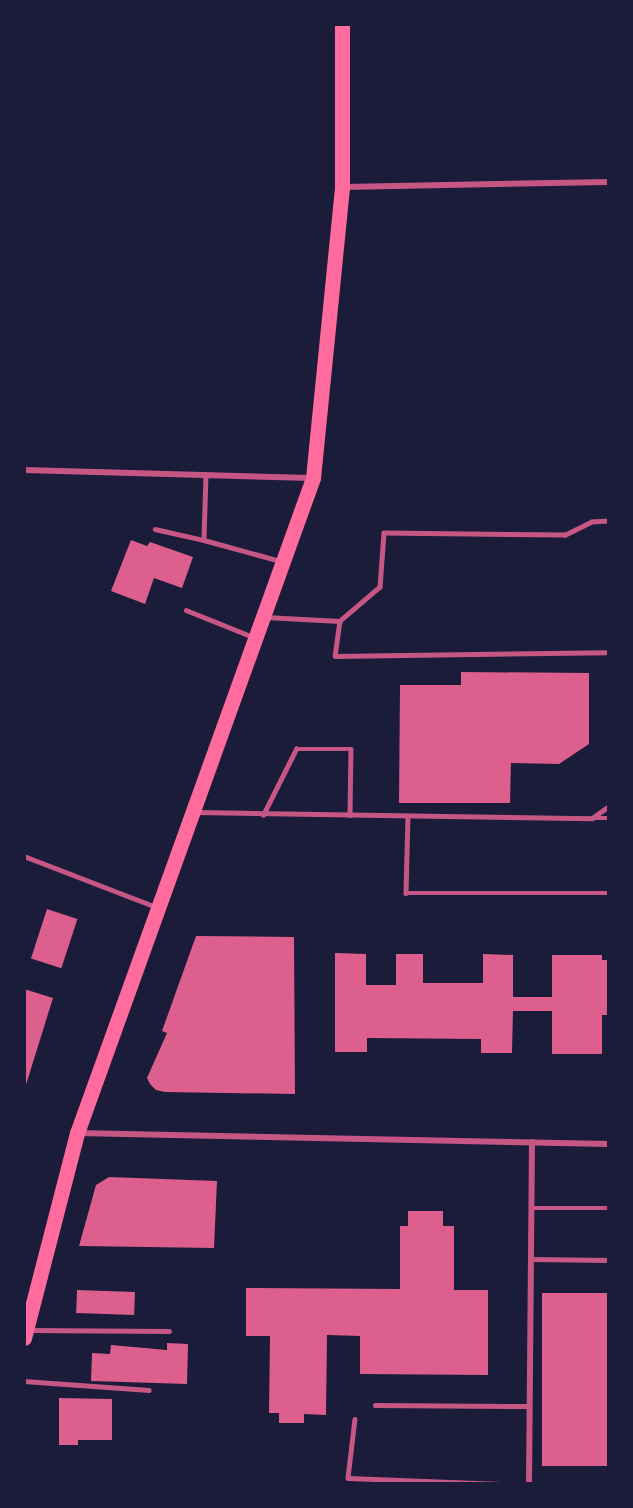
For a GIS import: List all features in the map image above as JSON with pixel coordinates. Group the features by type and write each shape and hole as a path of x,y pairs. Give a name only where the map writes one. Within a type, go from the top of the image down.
{"main road":[{"path":"25,1334 77,1133 160,909 192,812 313,478 342,187 342,24"}],"street":[{"path":"342,187 609,183"},
{"path":"24,470 313,478"},
{"path":"77,1133 609,1144"},
{"path":"529,1484 532,1142"}],"lane":[{"path":"204,540 206,475"},
{"path":"609,521 592,522 566,535 384,533 380,587 340,621 335,656 609,652"},
{"path":"155,529 282,561"},
{"path":"186,610 255,638"},
{"path":"262,617 340,621"},
{"path":"263,815 296,749 351,749 350,815"},
{"path":"591,818 609,806"},
{"path":"192,812 263,815 609,818"},
{"path":"408,816 406,893 609,893"},
{"path":"24,856 160,909"},
{"path":"531,1208 609,1208"},
{"path":"531,1259 609,1260"},
{"path":"25,1334 169,1330"},
{"path":"24,1381 149,1390"},
{"path":"375,1405 529,1406"},
{"path":"355,1419 348,1478 502,1484"}],"building":[{"path":"131,540 147,546 150,542 193,557 182,588 154,578 145,604 111,591"},
{"path":"461,672 589,673 589,744 559,764 511,763 510,803 399,803 400,685 461,685"},
{"path":"47,909 77,919 61,968 31,958"},
{"path":"196,936 294,937 295,1094 165,1092 156,1090 150,1084 147,1078 167,1033 162,1031"},
{"path":"335,953 366,954 366,985 396,985 396,954 423,954 423,983 483,983 483,954 513,955 513,997 552,997 552,955 602,955 602,960 609,960 609,1015 602,1015 602,1054 552,1054 552,1011 513,1011 512,1053 481,1053 481,1039 367,1038 367,1052 335,1052"},
{"path":"24,989 53,998 25,1088 24,1088"},
{"path":"109,1177 217,1181 214,1248 79,1246 96,1185"},
{"path":"408,1211 443,1211 443,1226 454,1226 454,1290 488,1290 488,1375 360,1374 360,1336 327,1335 326,1415 304,1414 304,1423 279,1423 279,1413 269,1413 270,1336 246,1336 246,1288 400,1289 400,1226 408,1226"},
{"path":"77,1290 135,1292 134,1315 76,1313"},
{"path":"542,1293 609,1293 609,1466 542,1466"},
{"path":"167,1343 188,1344 187,1384 91,1381 92,1353 110,1354 111,1345 167,1350"},
{"path":"59,1398 112,1399 112,1440 78,1440 78,1445 59,1445"}]}
